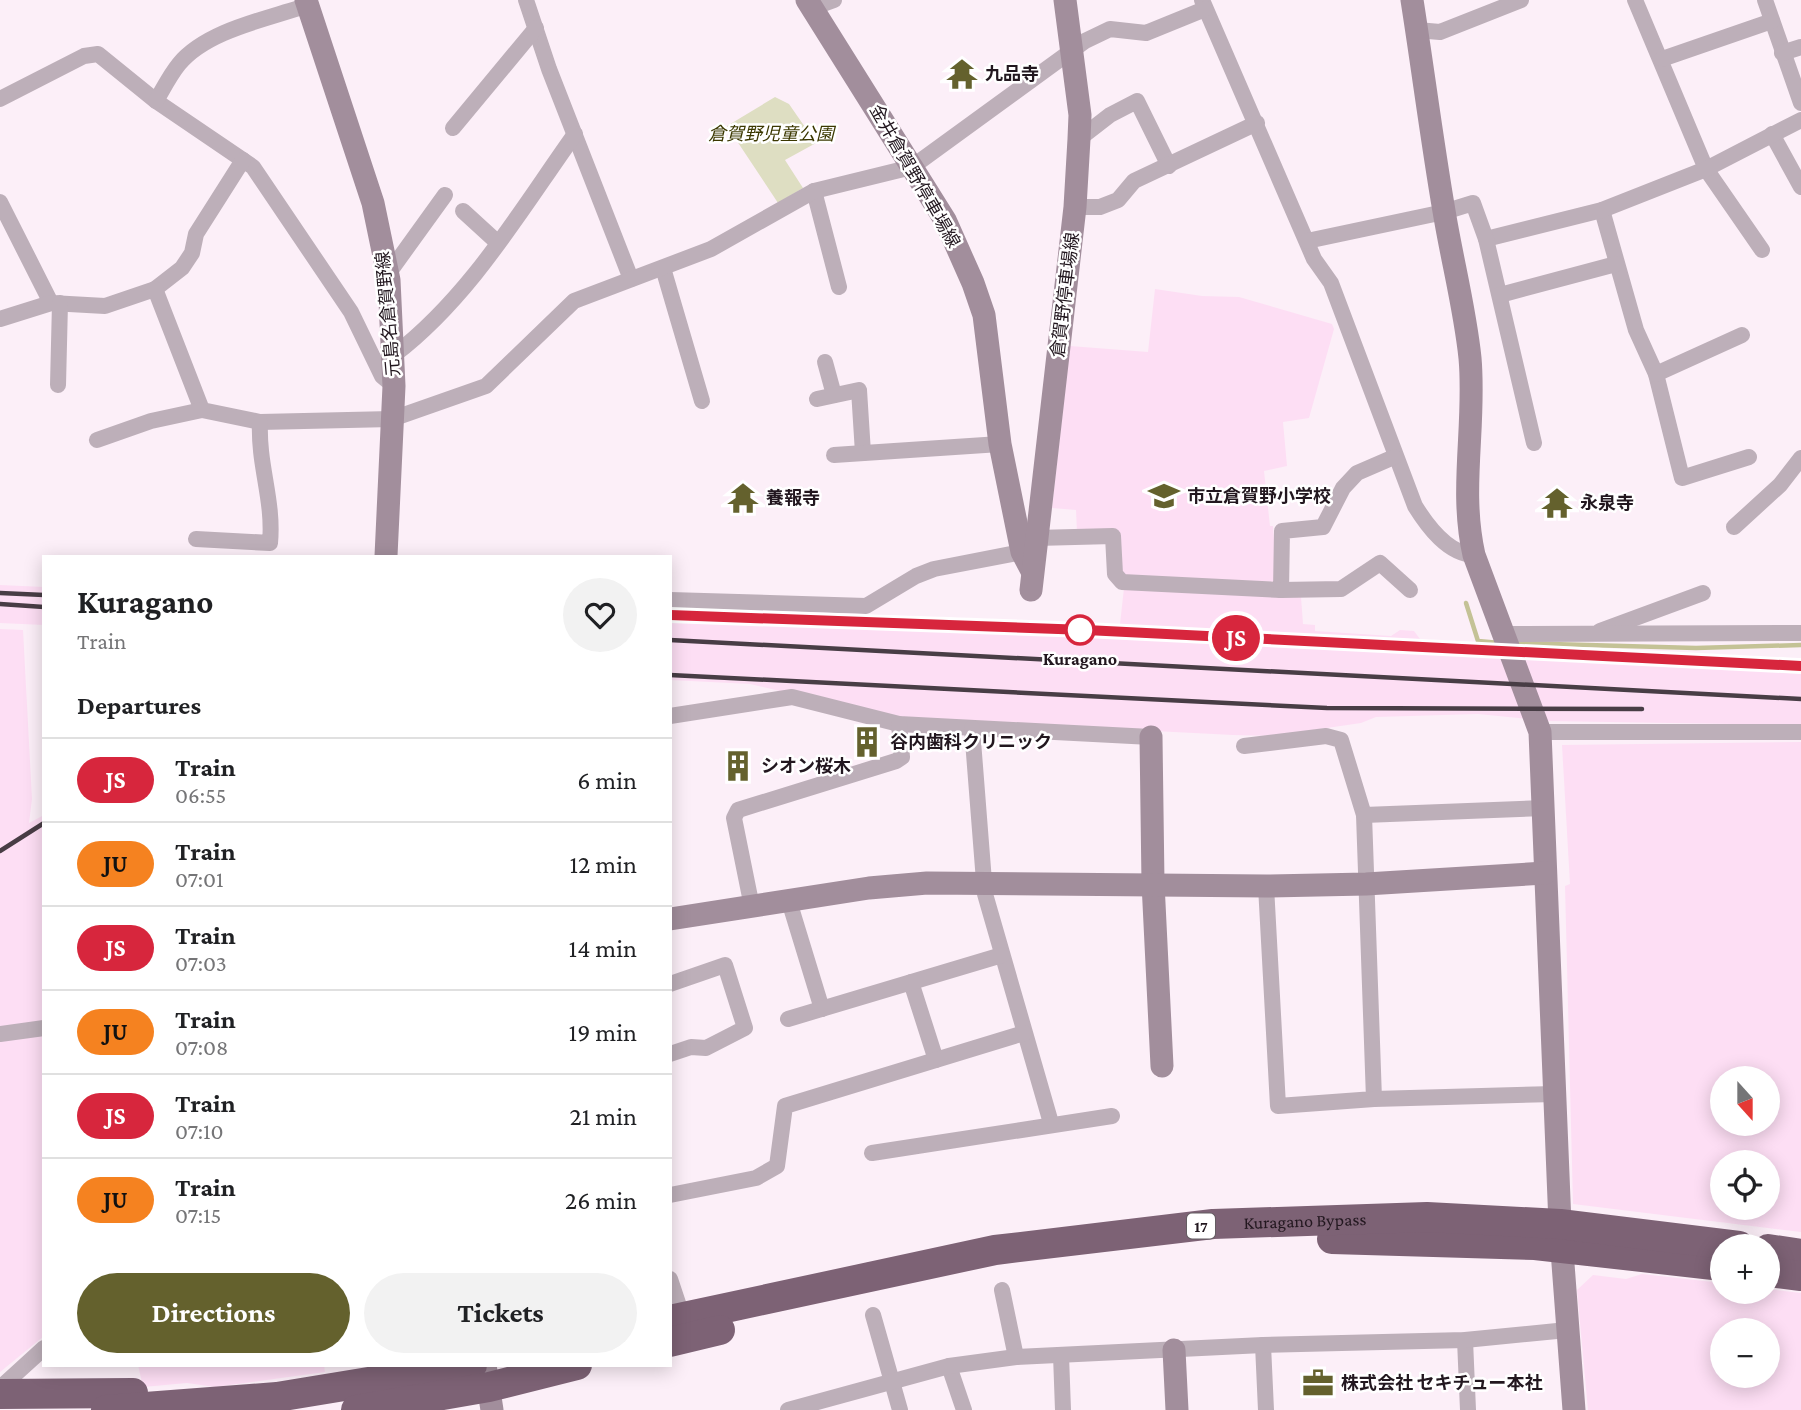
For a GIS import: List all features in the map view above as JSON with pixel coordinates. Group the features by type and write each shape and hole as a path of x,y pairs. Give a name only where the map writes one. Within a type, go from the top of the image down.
{"highway":[{"name":"Kuragano Bypass","path":"1561,1236 1710,1264"},
{"name":"Kuragano Bypass","path":"675,1327 998,1270 1171,1248 1322,1238 1561,1236 1710,1244"},
{"path":"1780,1251 1801,1254"},
{"path":"1780,1273 1801,1276"},
{"path":"356,1410 566,1367"},
{"path":"106,1410 207,1404 338,1389 485,1382"},
{"path":"0,1394 185,1391 207,1404"}],"street":[{"path":"526,0 631,279"},
{"path":"809,4 834,0"},
{"name":"倉賀野停車場線","path":"1030,563 1075,207 1080,115 1065,0"},
{"path":"1412,0 1444,212 1471,364 1472,407 1465,495 1474,555 1540,732 1561,1236 1574,1410"},
{"path":"1417,30 1440,32 1521,0"},
{"path":"1634,0 1662,59 1706,169 1762,250"},
{"path":"1765,0 1782,53 1799,92"},
{"path":"156,101 180,64 195,49 217,36 307,3"},
{"name":"元島名倉賀野線","path":"307,3 373,203 388,274 394,386 386,555"},
{"name":"金井倉賀野停車場線","path":"809,4 878,111 958,247 984,315 1000,444 1030,563"},
{"path":"97,439 151,421 202,410 260,422 392,419 486,386 574,301 711,249 814,191 912,167 1085,41 1110,30 1146,33 1204,4 1307,241 1331,283 1394,457 1415,506 1428,524 1454,550 1474,555"},
{"path":"1662,59 1772,20"},
{"path":"453,128 504,70 536,28"},
{"path":"1782,53 1801,47"},
{"path":"0,99 98,54 156,101 253,167 351,312 382,376 394,386"},
{"path":"1079,138 1110,115 1137,101 1169,166"},
{"path":"1486,239 1602,209 1706,169 1801,120"},
{"path":"1075,207 1100,207 1118,200 1134,181 1257,123"},
{"path":"394,355 424,332 498,243 575,134"},
{"path":"1772,134 1801,187"},
{"path":"0,320 55,303 105,306 155,289 172,279 192,253 196,234 243,160"},
{"path":"814,191 839,286"},
{"path":"388,274 445,195"},
{"path":"0,202 55,303 58,385"},
{"path":"1307,241 1444,212 1473,203 1486,239 1534,443"},
{"path":"1602,209 1636,330 1656,374 1682,478 1749,457"},
{"path":"463,211 498,243"},
{"path":"1500,295 1616,264"},
{"path":"663,268 702,401"},
{"path":"155,289 202,410"},
{"path":"1656,374 1742,335"},
{"path":"825,362 834,395"},
{"path":"817,399 859,390 863,453"},
{"path":"196,539 270,543 273,512 259,450 260,422"},
{"path":"834,455 1000,444"},
{"path":"1281,590 1282,531 1323,527 1343,488 1357,473 1394,457"},
{"path":"1734,527 1780,485 1801,458"},
{"path":"672,600 866,606 916,576 934,569 1030,563 1114,536 1115,574 1122,582 1281,590 1341,589 1380,563 1410,590"},
{"path":"1591,634 1703,593"},
{"path":"1503,634 1801,633"},
{"path":"672,716 792,698 899,724 1151,737 1153,883 1162,1066"},
{"path":"752,907 734,818 738,810 896,761 901,757 899,724"},
{"path":"972,728 984,882 1002,955 1051,1124"},
{"path":"1540,732 1801,732"},
{"path":"1244,746 1326,736 1341,740 1364,815 1374,1099"},
{"path":"1364,815 1544,808"},
{"path":"672,919 895,885 984,882 1266,886 1366,884 1545,873"},
{"path":"1266,886 1278,1106 1374,1099 1555,1094"},
{"path":"789,901 822,1009"},
{"path":"789,1019 1002,955"},
{"path":"672,984 725,965 745,1028 706,1048 691,1047 672,1053"},
{"path":"911,982 936,1060"},
{"path":"0,1034 42,1028"},
{"path":"672,1195 756,1178 777,1166 785,1106 1024,1033"},
{"path":"872,1153 1112,1116"},
{"path":"1002,1290 1016,1357"},
{"path":"672,1298 675,1327"},
{"path":"873,1315 900,1410"},
{"path":"788,1410 949,1366 1016,1357 1263,1345 1465,1340 1567,1330"},
{"path":"1465,1340 1468,1410"},
{"path":"1263,1345 1266,1410"},
{"path":"0,1388 42,1350"},
{"path":"1174,1350 1177,1410"},
{"path":"1061,1355 1063,1410"},
{"path":"949,1366 964,1410"}],"shaded area":[{"path":"1155,289 1202,296 1239,297 1332,324 1334,329 1309,418 1283,422 1287,466 1264,471 1270,526 1273,526 1277,582 1121,576 1116,531 1077,532 1076,510 1052,508 1070,346 1148,352"},
{"path":"0,585 42,587 42,625 0,623"},
{"path":"1124,588 1301,597 1303,624 1315,625 1315,631 1391,636 1400,630 1414,631 1420,639 1801,658 1801,725 1547,721 1478,714 1376,717 1361,723 1272,736 1233,735 894,718 750,684 672,680 672,606 1120,624"},
{"path":"0,629 23,630 32,799 29,823 42,816 42,1022 0,1027"},
{"path":"1801,742 1801,1232 1573,1204 1565,886 1570,884 1562,745"},
{"path":"42,1032 42,1338 0,1372 0,1038"},
{"path":"1642,1274 1710,1282 1710,1304 1780,1304 1780,1290 1801,1293 1801,1410 1588,1410 1577,1290 1593,1275 1626,1279"},
{"path":"138,1367 324,1367 325,1372 215,1387 187,1383 143,1387"}],"green space":[{"name":"倉賀野児童公園","path":"775,97 789,104 816,143 785,160 803,188 778,203 727,126"}],"waterway":[{"path":"1466,603 1478,641 1500,643"},
{"path":"1516,643 1696,648 1801,645"}],"railway":[{"path":"0,593 42,595"},
{"path":"0,604 42,607"},
{"path":"672,615 1086,630 1801,666"},
{"path":"672,640 1801,699"},
{"path":"672,675 1327,708 1642,709"},
{"path":"0,851 42,824"}],"train":[{"name":"JS","path":"672,615 1086,630 1801,666"}],"place":[{"name":"九品寺","path":"962,74"},
{"name":"市立倉賀野小学校","path":"1164,496"},
{"name":"養報寺","path":"743,498"},
{"name":"永泉寺","path":"1557,503"},
{"name":"Kuragano","path":"1080,630"},
{"name":"谷内歯科クリニック","path":"867,742"},
{"name":"シオン桜木","path":"738,766"},
{"name":"株式会社 セキチュー本社","path":"1318,1383"}]}
